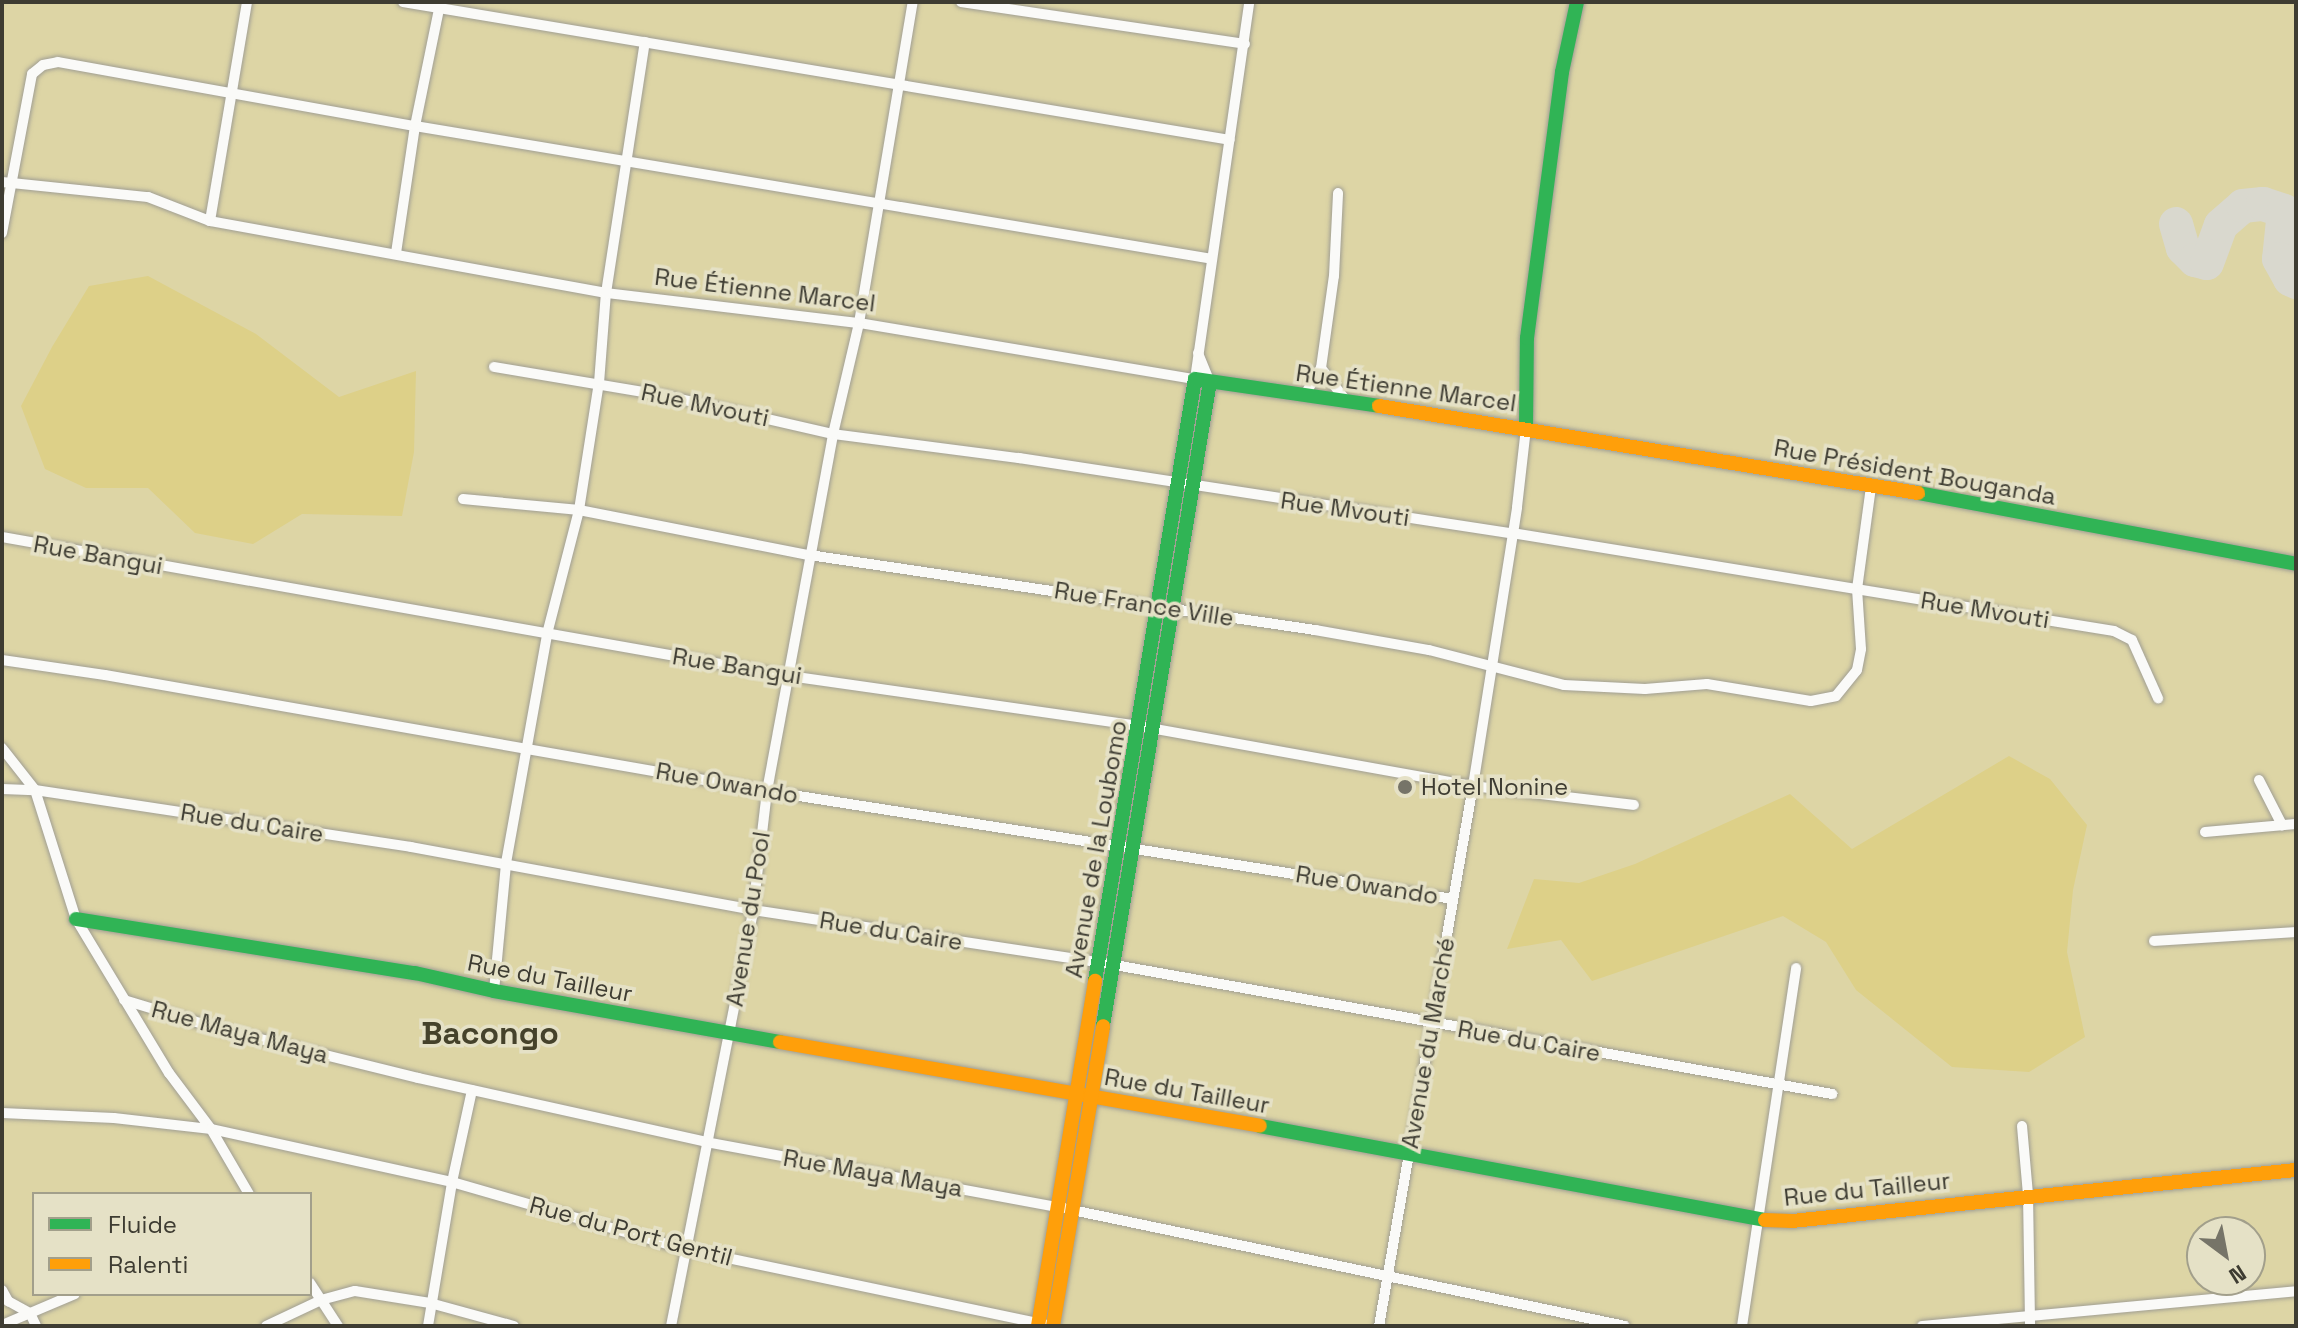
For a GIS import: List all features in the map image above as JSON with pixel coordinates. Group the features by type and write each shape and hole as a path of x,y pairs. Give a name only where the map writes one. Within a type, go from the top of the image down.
{"street":[{"path":"210,221 247,2"},
{"path":"403,2 440,5 1230,140"},
{"name":"Avenue du Pool","path":"671,1326 753,910 767,791 809,555 859,323 913,2"},
{"path":"961,2 1245,44"},
{"path":"1195,379 1249,2"},
{"path":"1526,428 1527,338 1560,87 1577,2"},
{"path":"396,253 415,126 440,5"},
{"path":"494,991 506,863 547,634 579,510 599,383 606,293 645,42"},
{"path":"2,233 7,183 32,74 43,65 58,62 415,126 1212,259"},
{"name":"Rue Étienne Marcel","path":"7,183 148,197 210,221 606,293 859,323 1210,382 1526,428"},
{"path":"1304,396 1321,368 1334,276 1338,193"},
{"path":"1197,351 1210,382"},
{"name":"Rue Mvouti","path":"494,367 599,383 833,434 1019,458 1185,486 1512,533 2123,633 2132,640 2158,698"},
{"path":"1321,368 1347,402"},
{"name":"Avenue de la Loubomo","path":"1046,1325 1058,1207 1117,845 1146,728 1167,607 1185,486 1195,379"},
{"name":"Avenue de la Loubomo","path":"1185,486 1210,382"},
{"name":"Rue Président Bouganda","path":"1526,428 2092,524 2296,564"},
{"name":"Avenue du Marché","path":"1379,1326 1473,786 1526,428"},
{"path":"1857,589 1871,487"},
{"name":"Rue France Ville","path":"463,499 579,510 809,555 1167,607 1429,650 1564,685 1645,689 1707,684 1824,701 1836,696 1857,670 1861,625 1857,589"},
{"name":"Rue Bangui","path":"2,537 789,676 1146,728 1473,786 1634,805"},
{"name":"Rue Owando","path":"2,660 767,791 1135,846 1453,899"},
{"name":"Avenue de la Loubomo","path":"1046,1325 1074,1210 1093,1097 1135,846 1146,728"},
{"path":"2,748 35,790 76,919 169,1073 211,1129 248,1192"},
{"path":"2259,780 2282,825"},
{"name":"Rue du Caire","path":"2,789 35,790 506,863 753,910 1098,962 1832,1094"},
{"path":"2205,832 2296,824"},
{"name":"Rue du Tailleur","path":"76,919 415,973 494,991 1093,1097 1756,1220 1792,1221 2028,1194 2296,1170"},
{"path":"2154,941 2296,932"},
{"path":"1742,1326 1796,968"},
{"name":"Rue Maya Maya","path":"124,1000 216,1028 706,1142 1074,1210 1625,1326"},
{"path":"428,1326 452,1182 472,1090"},
{"name":"Rue du Port Gentil","path":"2,1113 114,1118 211,1129 452,1182 684,1249 1046,1325"},
{"path":"2022,1126 2028,1194 2030,1321"},
{"path":"312,1286 338,1326"},
{"path":"2,1290 8,1301 30,1313 36,1326"},
{"path":"266,1326 321,1300 355,1291 430,1303 514,1326"},
{"path":"1922,1326 2030,1321 2296,1291"},
{"path":"2,1325 70,1296"}],"shaded area":[{"path":"2,2 2296,2 2296,1326 2,1326"},
{"path":"148,276 256,334 339,397 416,371 414,452 402,516 302,514 253,544 195,533 148,488 86,488 45,469 21,406 52,347 89,286"},
{"path":"2009,756 2050,779 2087,825 2073,890 2067,952 2085,1037 2029,1072 1952,1067 1856,990 1826,942 1783,916 1592,981 1561,940 1507,949 1534,879 1579,883 1635,864 1790,794 1852,849"}],"taxiway":[{"path":"2176,224 2183,248 2195,260 2207,263 2221,225 2243,206 2263,204 2284,211 2279,259 2290,279 2296,282"}],"traffic: fast":[{"path":"1526,428 1527,338 1562,72 1577,2"},
{"path":"1095,981 1195,379 1379,406"},
{"path":"1103,1026 1210,382"},
{"path":"1918,493 2296,564"},
{"path":"76,919 415,973 494,991 780,1042"},
{"path":"1260,1126 1765,1220"}],"traffic: slow":[{"path":"1379,406 1918,493"},
{"path":"1038,1326 1095,981"},
{"path":"1053,1326 1103,1026"},
{"path":"780,1042 1260,1126"},
{"path":"1765,1220 1792,1221 2296,1170"}],"place":[{"name":"Hotel Nonine","path":"1405,787"}],"district":[{"name":"Bacongo","path":"490,1033"}]}
